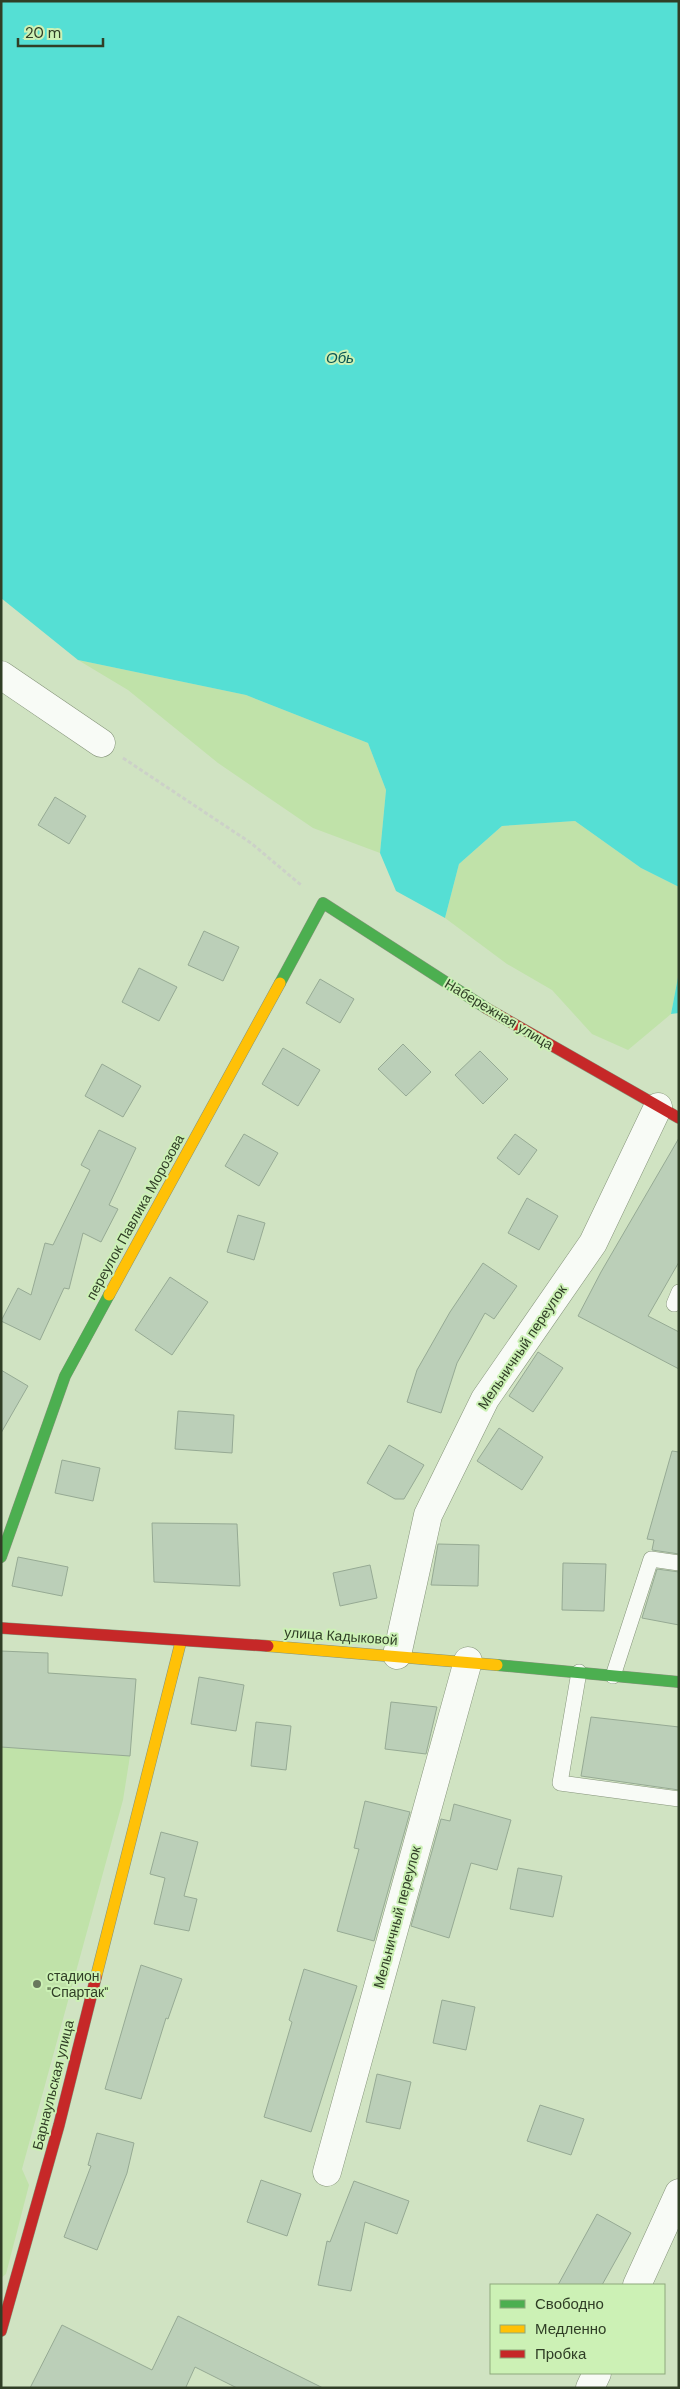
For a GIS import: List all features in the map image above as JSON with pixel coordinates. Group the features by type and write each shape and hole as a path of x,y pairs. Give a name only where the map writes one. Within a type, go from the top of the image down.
{"street":[{"path":"1,675 100,743"},
{"name":"Набережная улица","path":"323,903 484,1007 668,1112"},
{"name":"переулок Павлика Морозова","path":"1,1557 65,1376 323,903"},
{"name":"Мельничный переулок","path":"397,1655 428,1515 485,1399 593,1242 668,1112"},
{"name":"улица Кадыковой","path":"1,1628 397,1655 679,1682"},
{"name":"Барнаульская улица","path":"1,2331 59,2125 181,1641"},
{"name":"Мельничный переулок","path":"327,2172 468,1661"},
{"path":"637,2284 679,2193"},
{"path":"590,2388 596,2374"}],"lane":[{"path":"613,1676 651,1559 679,1563"},
{"path":"579,1672 560,1783 679,1800"}],"path":[{"path":"100,743 251,843 323,903"}],"green space":[{"path":"78,660 246,695 368,743 386,790 380,853 313,828 218,763 128,690"},
{"path":"575,821 641,868 679,887 679,972 671,1014 628,1050 592,1034 552,990 507,964 445,918 459,864 502,826"},
{"name":"стадион \"Спартак\"","path":"1,1651 48,1653 48,1673 136,1679 130,1756 123,1800 22,2169 29,2185 6,2274 1,2278"}],"water":[{"name":"Обь","path":"1,1 679,1 679,887 641,868 575,821 502,826 459,864 445,918 396,891 380,853 386,790 368,743 246,695 78,660 1,598"},
{"path":"679,972 679,1013 671,1014"}],"building":[{"path":"55,797 86,816 69,844 38,825"},
{"path":"204,931 239,947 223,981 188,965"},
{"path":"139,968 177,987 159,1021 122,1002"},
{"path":"320,979 354,999 340,1023 306,1003"},
{"path":"403,1044 431,1072 406,1096 378,1069"},
{"path":"283,1048 320,1070 298,1106 262,1084"},
{"path":"480,1051 508,1079 483,1104 455,1075"},
{"path":"102,1064 141,1086 123,1117 85,1096"},
{"path":"99,1130 136,1148 109,1205 118,1209 101,1242 83,1233 69,1289 64,1288 40,1340 1,1321 18,1288 31,1295 45,1243 53,1245 90,1170 81,1165"},
{"path":"244,1134 278,1153 259,1186 225,1166"},
{"path":"515,1134 537,1150 519,1175 497,1158"},
{"path":"679,1138 679,1262 648,1316 679,1332 679,1369 578,1316 601,1272"},
{"path":"527,1198 558,1216 539,1250 508,1233"},
{"path":"238,1215 265,1223 254,1260 227,1252"},
{"path":"483,1263 517,1286 494,1319 485,1313 457,1363 441,1413 407,1402 417,1370 450,1312"},
{"path":"170,1277 208,1302 172,1355 135,1330"},
{"path":"538,1352 563,1368 533,1412 509,1396"},
{"path":"1,1370 28,1386 1,1433"},
{"path":"178,1411 234,1415 232,1453 175,1449"},
{"path":"499,1428 543,1457 522,1490 477,1461"},
{"path":"389,1445 424,1465 404,1499 395,1499 367,1483"},
{"path":"672,1451 679,1452 679,1554 652,1550 654,1540 647,1539"},
{"path":"62,1460 100,1468 93,1501 55,1493"},
{"path":"152,1523 237,1524 240,1586 154,1582"},
{"path":"438,1544 479,1545 478,1586 431,1585"},
{"path":"18,1557 68,1567 62,1596 12,1586"},
{"path":"563,1563 606,1564 604,1611 562,1610"},
{"path":"370,1565 377,1598 340,1606 333,1573"},
{"path":"657,1569 679,1572 679,1625 642,1618"},
{"path":"1,1651 48,1653 48,1673 136,1679 130,1756 1,1747"},
{"path":"199,1677 244,1685 236,1731 191,1724"},
{"path":"391,1702 437,1707 426,1754 385,1749"},
{"path":"591,1717 679,1727 679,1790 581,1776"},
{"path":"256,1722 291,1726 286,1770 251,1766"},
{"path":"365,1801 410,1812 374,1941 337,1931 359,1849 354,1848"},
{"path":"454,1804 511,1820 497,1870 471,1863 449,1938 411,1926 441,1819 450,1821"},
{"path":"161,1832 198,1842 184,1896 197,1899 189,1931 154,1924 165,1878 150,1874"},
{"path":"518,1868 562,1876 553,1917 510,1909"},
{"path":"141,1965 182,1979 168,2019 166,2018 141,2099 105,2089"},
{"path":"304,1969 357,1986 311,2132 264,2117 292,2022 289,2020"},
{"path":"442,2000 475,2007 466,2050 433,2043"},
{"path":"377,2074 411,2082 400,2129 366,2122"},
{"path":"540,2105 584,2119 571,2155 527,2141"},
{"path":"97,2133 134,2143 127,2173 97,2250 64,2237 91,2166 88,2165"},
{"path":"261,2180 301,2194 287,2236 247,2222"},
{"path":"354,2181 409,2201 397,2234 365,2222 351,2291 318,2285 327,2241 330,2242"},
{"path":"597,2214 631,2233 603,2284 559,2284"},
{"path":"178,2316 323,2388 237,2388 195,2367 186,2387 188,2388 30,2388 62,2325 152,2370"}],"traffic: fast":[{"path":"280,983 323,903 486,1008"},
{"path":"1,1557 65,1376 109,1295"},
{"path":"497,1665 679,1682"}],"traffic: slow":[{"path":"109,1295 280,983"},
{"path":"96,1977 181,1641"},
{"path":"268,1646 497,1665"}],"traffic: jam":[{"path":"486,1008 679,1118"},
{"path":"1,1628 268,1646"},
{"path":"1,2331 59,2125 96,1977"}],"place":[{"name":"стадион \"Спартак\"","path":"37,1984"}]}
